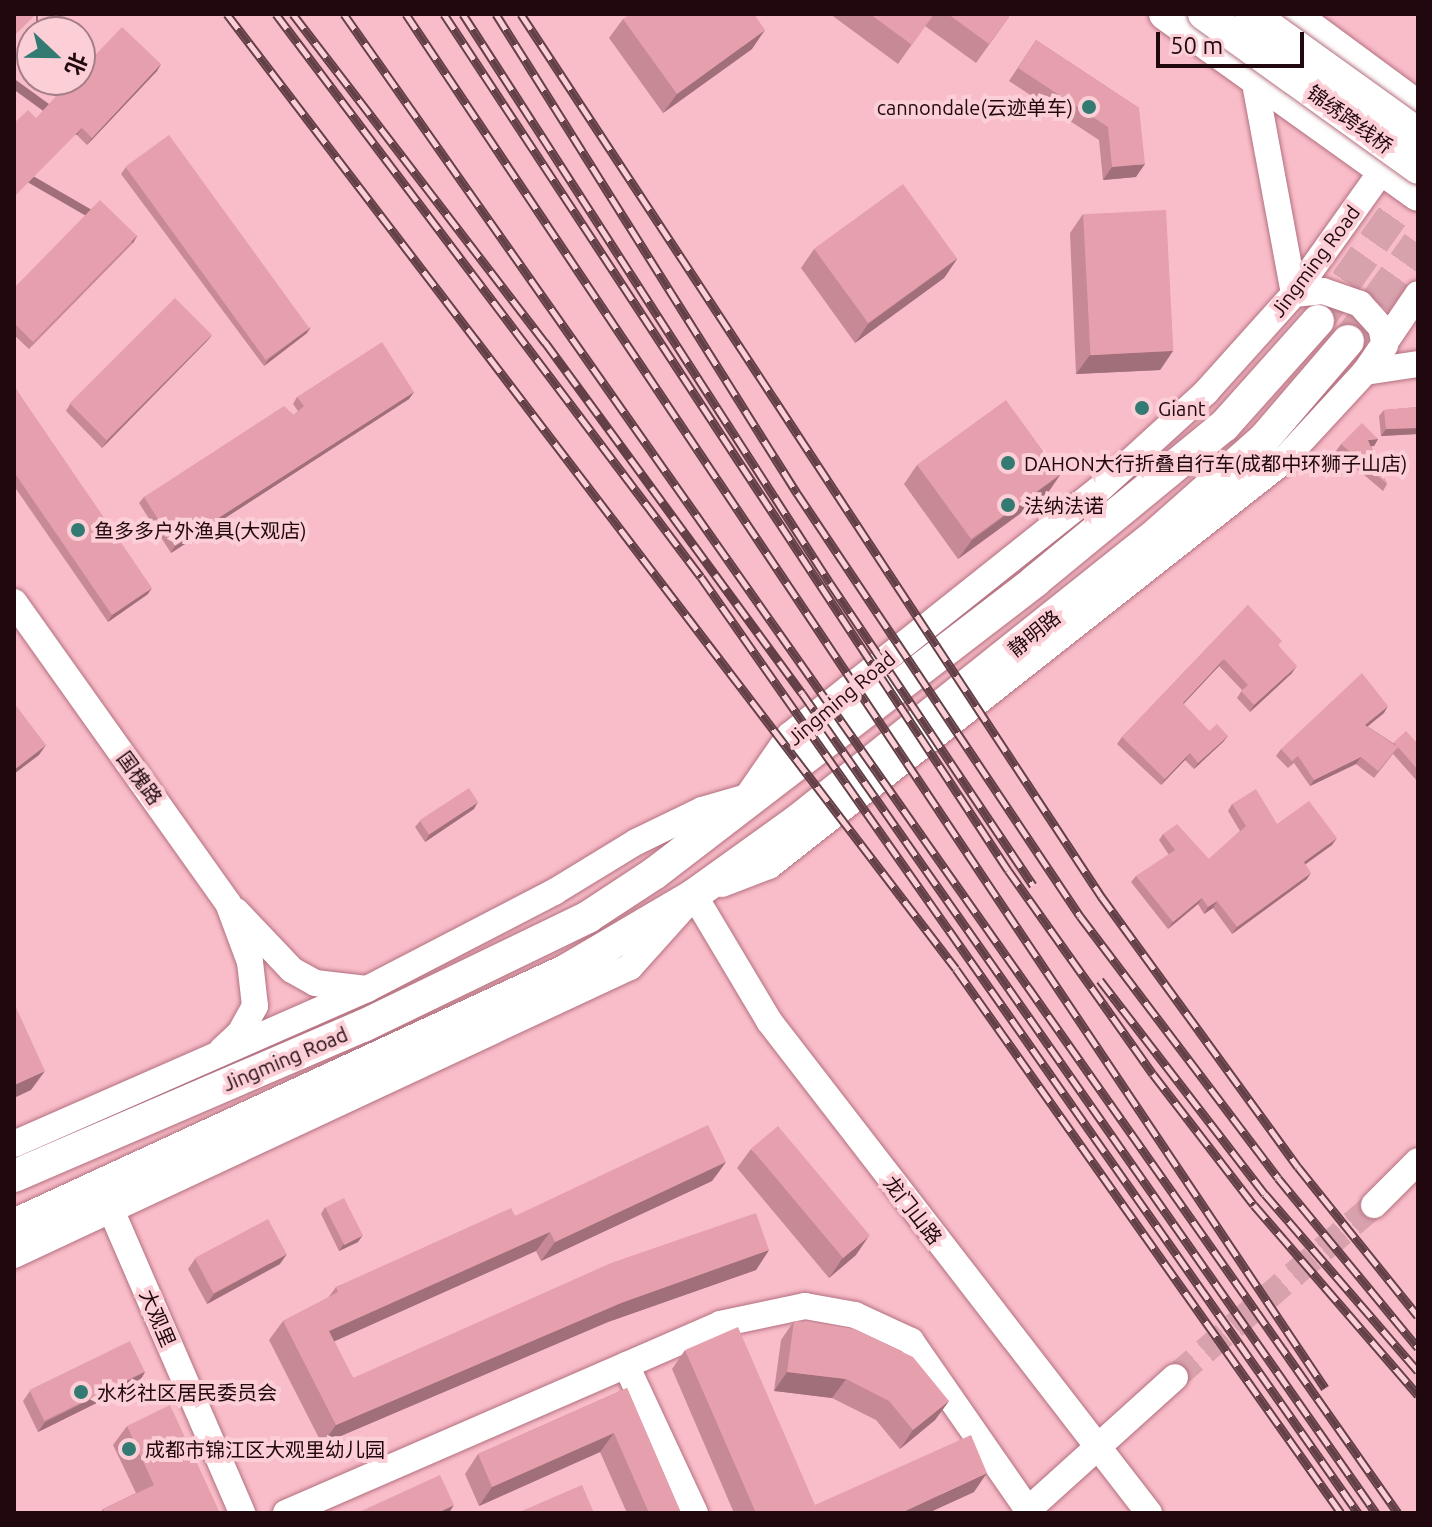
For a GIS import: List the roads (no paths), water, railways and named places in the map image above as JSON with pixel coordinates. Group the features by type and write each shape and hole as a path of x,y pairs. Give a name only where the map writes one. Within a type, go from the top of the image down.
{"main road":[{"path":"1165,14 1418,195"},
{"name":"锦绣跨线桥","path":"1204,14 1418,168"},
{"name":"锦绣跨线桥","path":"1251,14 1418,134"},
{"path":"1292,14 1418,107"},
{"name":"静明路","path":"747,797 1035,581 1224,426 1318,321"},
{"name":"静明路","path":"694,895 797,821 1160,531 1264,439 1348,341"},
{"name":"Jingming Road","path":"14,1176 363,1026 566,929 655,873 747,797"},
{"name":"Jingming Road","path":"14,1225 565,971 694,895"}],"street":[{"path":"1254,78 1294,294 1323,291 1360,304 1381,327 1385,346"},
{"name":"Jingming Road","path":"747,797 790,735 1101,488 1206,392 1294,294 1418,119"},
{"name":"Jingming Road","path":"694,895 769,866 1281,463 1365,372 1418,294"},
{"path":"1365,372 1418,364"},
{"name":"国槐路","path":"14,602 228,903 250,962 255,1006 240,1033 213,1058"},
{"path":"14,1144 367,989 554,892 636,842 702,810 747,797"},
{"path":"14,1255 112,1212 630,967 694,895"},
{"name":"龙门山路","path":"694,895 769,1021 1100,1445 1149,1513"},
{"path":"228,903 292,970 315,983 367,989"},
{"path":"1374,1205 1418,1161"},
{"name":"大观里","path":"112,1212 242,1513"},
{"path":"286,1513 720,1324 805,1306 855,1315 911,1341 1029,1511 1175,1377"},
{"path":"626,1365 695,1513"}],"tunnel":[{"path":"1318,321 1418,180"},
{"path":"1348,341 1418,243"},
{"path":"1175,1377 1374,1205"}],"railway":[{"path":"227,14 956,969 1341,1513"},
{"path":"276,14 701,577 1358,1513"},
{"path":"293,14 545,342 802,693 1376,1513"},
{"path":"344,14 1398,1513"},
{"path":"406,14 1325,1388"},
{"path":"444,14 1008,870 1153,1074 1254,1205 1418,1395"},
{"path":"463,14 830,583 1033,885"},
{"path":"496,14 797,493 1080,916 1278,1178 1418,1348"},
{"path":"521,14 1101,896 1298,1167 1418,1316"},
{"path":"1100,980 1265,1194 1418,1371"}],"place":[{"name":"cannondale(云迹单车)","path":"1089,107"},
{"name":"Giant","path":"1142,408"},
{"name":"DAHON大行折叠自行车(成都中环狮子山店)","path":"1008,463"},
{"name":"法纳法诺","path":"1008,505"},
{"name":"鱼多多户外渔具(大观店)","path":"78,530"},
{"name":"水杉社区居民委员会","path":"81,1392"},
{"name":"成都市锦江区大观里幼儿园","path":"129,1449"}]}
